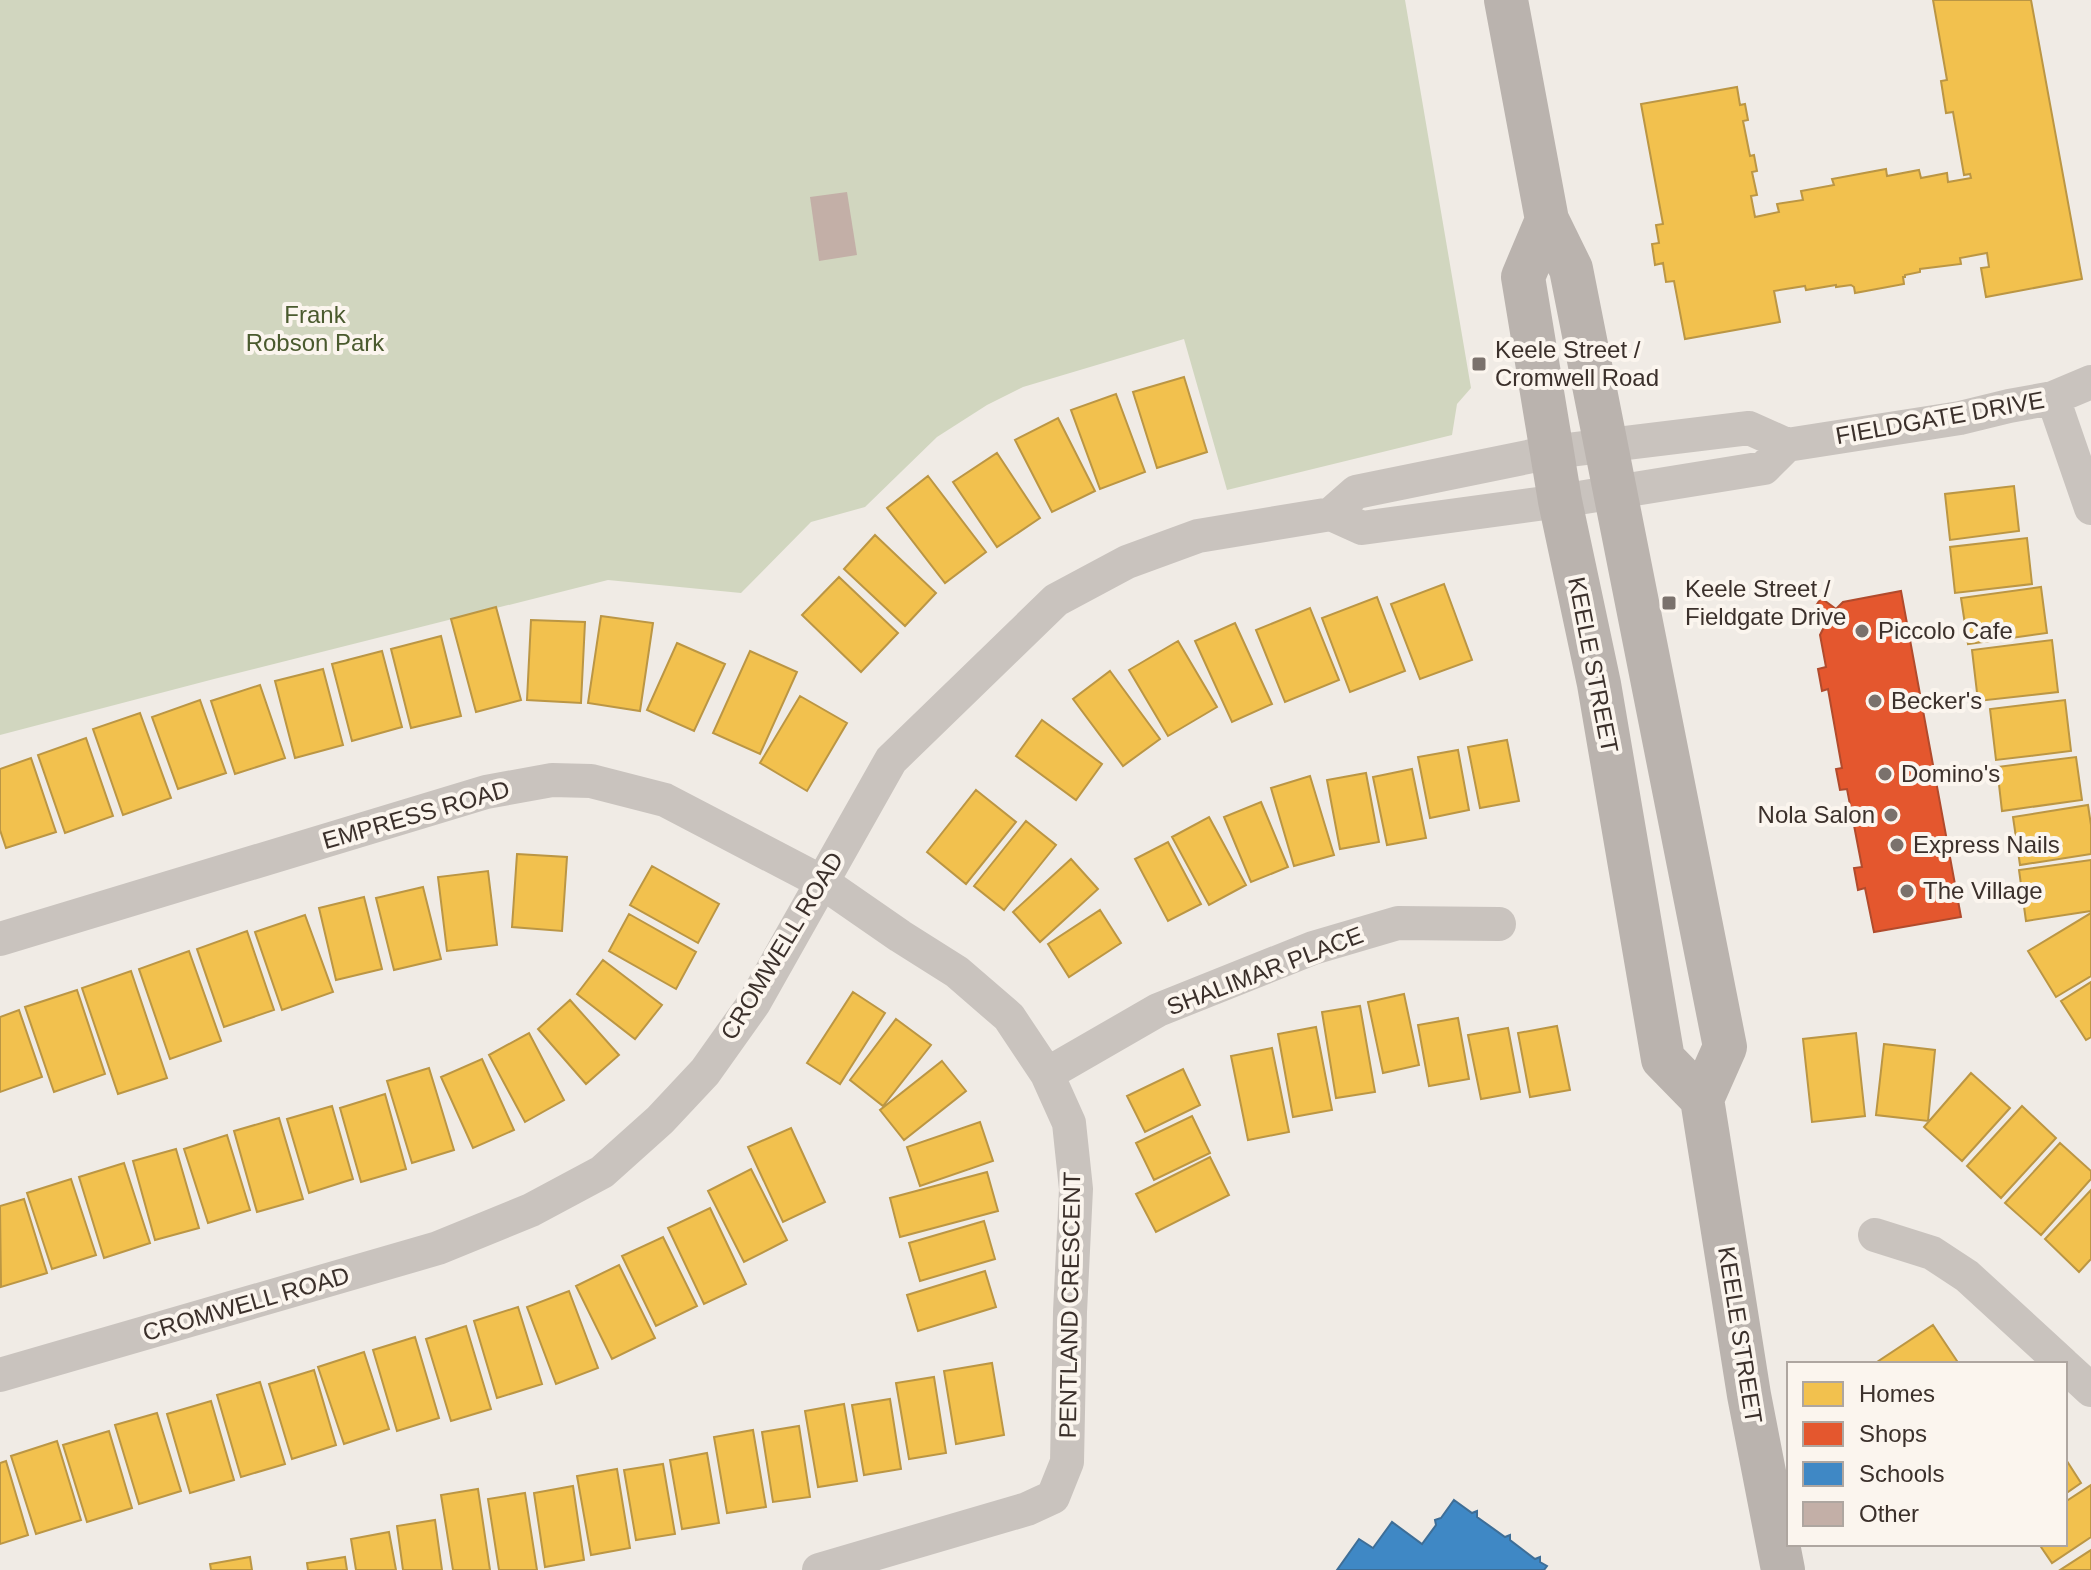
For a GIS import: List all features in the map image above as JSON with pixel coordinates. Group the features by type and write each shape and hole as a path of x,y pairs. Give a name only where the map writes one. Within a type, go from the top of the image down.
{"main road":[{"path":"1506,0 1547,220 1571,269 1725,1047 1702,1099"},
{"name":"KEELE STREET","path":"1547,220 1523,277 1560,501 1599,684 1663,1059 1702,1099 1749,1395 1783,1570"}],"street":[{"name":"FIELDGATE DRIVE","path":"1560,501 1764,468 1787,445 1960,418 2053,398 2091,382"},
{"path":"2053,398 2091,508"},
{"path":"1552,452 1749,428 1787,445"},
{"name":"CROMWELL ROAD","path":"0,1375 438,1248 531,1210 602,1172 660,1120 705,1072 754,1003 891,760 1056,600 1127,562 1198,536 1331,514 1356,492 1552,452"},
{"name":"CROMWELL ROAD","path":"1331,514 1362,528 1560,501"},
{"name":"EMPRESS ROAD","path":"0,939 486,792 552,780 591,781 665,800 822,882"},
{"name":"PENTLAND CRESCENT","path":"819,1570 1027,1509 1053,1497 1067,1462 1076,1189 1069,1123 1047,1074 1009,1017 957,972 822,882"},
{"name":"SHALIMAR PLACE","path":"1047,1074 1158,1010 1313,948 1398,923 1499,924"},
{"path":"1875,1235 1932,1253 1967,1276 2061,1362"},
{"path":"2067,1368 2091,1390"}],"green space":[{"name":"Frank Robson Park","path":"0,0 1405,0 1471,388 1457,404 1452,435 1227,490 1184,339 1023,387 987,405 937,437 865,507 811,522 741,593 608,580 0,735"}],"building: Homes":[{"path":"1933,0 2031,0 2082,279 1986,297 1981,268 1989,267 1987,253 1960,258 1961,264 1920,269 1920,272 1905,275 1904,284 1855,293 1851,285 1806,290 1805,286 1774,291 1780,322 1685,339 1674,281 1666,282 1663,263 1655,265 1652,244 1659,243 1656,225 1663,224 1641,104 1737,87 1740,105 1745,104 1748,120 1743,121 1750,156 1754,155 1757,171 1752,172 1757,195 1751,196 1755,217 1779,212 1777,204 1803,200 1801,191 1834,185 1832,179 1886,169 1887,176 1919,170 1921,178 1947,173 1948,182 1971,178 1970,174 1964,175 1953,112 1946,113 1941,81 1947,80"},
{"path":"1184,377 1207,452 1157,468 1133,392"},
{"path":"1116,394 1145,472 1100,489 1071,410"},
{"path":"1058,418 1095,491 1052,512 1015,440"},
{"path":"997,453 1040,518 997,547 953,482"},
{"path":"928,476 986,552 945,583 887,508"},
{"path":"2014,486 2019,531 1950,540 1945,494"},
{"path":"875,535 936,593 905,626 844,569"},
{"path":"2027,538 2032,584 1955,593 1950,547"},
{"path":"839,577 898,633 861,672 802,615"},
{"path":"1444,584 1472,660 1420,679 1391,604"},
{"path":"2041,587 2047,633 1968,644 1961,598"},
{"path":"1377,597 1405,671 1350,692 1322,618"},
{"path":"496,607 521,700 476,712 451,619"},
{"path":"1310,608 1339,680 1285,702 1256,630"},
{"path":"601,616 653,623 640,711 588,703"},
{"path":"531,620 585,622 581,703 527,700"},
{"path":"1235,623 1272,704 1232,722 1195,641"},
{"path":"441,636 461,716 411,728 391,649"},
{"path":"2052,640 2058,692 1978,701 1972,650"},
{"path":"1178,641 1217,707 1168,736 1129,670"},
{"path":"677,643 725,664 694,731 647,710"},
{"path":"382,651 402,727 352,741 332,664"},
{"path":"750,651 797,672 760,754 713,733"},
{"path":"323,669 343,745 295,758 275,681"},
{"path":"1110,671 1160,739 1123,766 1073,699"},
{"path":"260,685 285,758 235,774 211,701"},
{"path":"800,696 847,723 807,791 760,763"},
{"path":"200,700 226,773 178,789 152,717"},
{"path":"2065,700 2071,751 1996,760 1990,709"},
{"path":"140,713 171,798 123,815 93,729"},
{"path":"1042,720 1102,764 1076,800 1016,756"},
{"path":"86,738 113,816 65,833 38,755"},
{"path":"1507,740 1519,801 1480,808 1468,747"},
{"path":"1458,750 1469,810 1430,818 1418,757"},
{"path":"2076,757 2082,800 2002,811 1997,767"},
{"path":"31,758 56,832 6,848 0,830 0,769"},
{"path":"1412,769 1426,838 1387,845 1373,777"},
{"path":"1366,773 1379,842 1340,849 1327,780"},
{"path":"1310,776 1334,855 1294,866 1271,788"},
{"path":"976,790 1016,822 966,884 927,852"},
{"path":"1261,802 1288,867 1251,882 1224,817"},
{"path":"2088,805 2091,854 2020,865 2013,817"},
{"path":"1209,817 1246,885 1209,905 1172,837"},
{"path":"1026,821 1056,845 1004,910 974,886"},
{"path":"1168,842 1201,904 1168,921 1135,859"},
{"path":"517,854 567,857 562,931 512,927"},
{"path":"1071,859 1098,889 1040,942 1013,912"},
{"path":"2091,860 2091,911 2026,921 2019,870"},
{"path":"652,866 719,904 698,943 630,905"},
{"path":"488,871 497,945 447,951 438,877"},
{"path":"423,887 441,959 394,970 376,898"},
{"path":"364,897 382,969 336,980 319,908"},
{"path":"1100,910 1121,943 1069,977 1048,944"},
{"path":"2091,913 2091,976 2056,997 2028,951"},
{"path":"629,914 696,952 676,989 609,951"},
{"path":"305,915 333,992 282,1010 255,932"},
{"path":"247,931 274,1010 224,1027 197,949"},
{"path":"189,951 221,1041 170,1059 139,969"},
{"path":"603,960 662,1005 635,1039 577,994"},
{"path":"131,971 167,1078 118,1094 82,988"},
{"path":"2091,982 2091,1037 2086,1040 2061,1001"},
{"path":"77,990 105,1074 54,1092 25,1007"},
{"path":"853,992 885,1013 840,1084 807,1063"},
{"path":"1404,994 1419,1065 1383,1073 1368,1002"},
{"path":"570,1000 619,1055 586,1084 538,1029"},
{"path":"1360,1006 1375,1092 1336,1098 1322,1012"},
{"path":"19,1010 42,1077 0,1092 0,1017"},
{"path":"1458,1018 1469,1079 1429,1086 1418,1025"},
{"path":"896,1019 931,1045 883,1106 850,1080"},
{"path":"1557,1026 1570,1090 1530,1097 1518,1033"},
{"path":"1316,1027 1332,1110 1293,1117 1278,1034"},
{"path":"1508,1028 1520,1092 1481,1099 1468,1035"},
{"path":"529,1033 564,1100 525,1122 489,1055"},
{"path":"1856,1033 1865,1116 1812,1122 1803,1039"},
{"path":"1884,1044 1935,1050 1928,1121 1876,1115"},
{"path":"1272,1048 1289,1132 1248,1140 1231,1056"},
{"path":"482,1059 514,1130 473,1148 441,1077"},
{"path":"942,1061 966,1091 904,1140 880,1110"},
{"path":"429,1068 454,1150 412,1163 387,1081"},
{"path":"1183,1069 1200,1105 1145,1132 1127,1096"},
{"path":"1971,1073 2010,1108 1962,1161 1924,1127"},
{"path":"385,1094 406,1169 361,1182 340,1108"},
{"path":"332,1106 353,1179 309,1193 287,1119"},
{"path":"2022,1106 2056,1138 2001,1198 1967,1166"},
{"path":"1192,1116 1210,1153 1154,1180 1136,1143"},
{"path":"279,1118 303,1199 257,1212 234,1131"},
{"path":"980,1122 993,1161 920,1186 907,1147"},
{"path":"791,1128 825,1202 783,1222 748,1147"},
{"path":"227,1135 250,1210 208,1223 184,1149"},
{"path":"2060,1143 2091,1171 2091,1179 2041,1235 2005,1203"},
{"path":"176,1149 199,1228 155,1240 133,1161"},
{"path":"1210,1157 1229,1195 1156,1232 1136,1194"},
{"path":"124,1163 150,1243 104,1258 79,1177"},
{"path":"751,1169 787,1240 744,1262 708,1191"},
{"path":"987,1172 998,1211 900,1237 890,1198"},
{"path":"71,1179 96,1255 52,1269 27,1193"},
{"path":"2091,1190 2091,1259 2079,1272 2045,1239"},
{"path":"24,1199 47,1273 1,1287 0,1206"},
{"path":"710,1208 746,1284 704,1304 668,1228"},
{"path":"984,1221 995,1259 920,1281 909,1243"},
{"path":"663,1237 697,1306 656,1326 622,1256"},
{"path":"619,1265 655,1338 612,1359 576,1286"},
{"path":"985,1271 996,1307 918,1331 907,1295"},
{"path":"569,1291 598,1368 556,1384 527,1307"},
{"path":"518,1307 542,1384 497,1398 474,1321"},
{"path":"1933,1325 1958,1362 1877,1362"},
{"path":"466,1326 491,1409 451,1421 426,1339"},
{"path":"415,1337 439,1418 397,1431 373,1350"},
{"path":"364,1352 389,1429 344,1444 318,1367"},
{"path":"992,1363 1004,1435 956,1444 944,1371"},
{"path":"314,1370 336,1445 292,1459 269,1384"},
{"path":"934,1377 946,1453 909,1459 896,1383"},
{"path":"260,1382 285,1464 241,1477 217,1395"},
{"path":"890,1399 901,1469 864,1475 852,1405"},
{"path":"211,1401 234,1480 190,1493 167,1414"},
{"path":"844,1404 857,1481 818,1487 805,1411"},
{"path":"157,1413 181,1491 139,1504 115,1425"},
{"path":"799,1426 810,1497 773,1502 762,1432"},
{"path":"753,1430 766,1507 727,1513 714,1437"},
{"path":"109,1431 132,1508 87,1522 63,1445"},
{"path":"57,1441 81,1520 36,1534 11,1456"},
{"path":"707,1453 719,1523 682,1529 670,1460"},
{"path":"6,1461 28,1535 0,1544 0,1463"},
{"path":"2067,1461 2081,1483 2067,1493"},
{"path":"663,1464 675,1534 636,1540 624,1470"},
{"path":"617,1469 630,1548 591,1555 577,1476"},
{"path":"2091,1485 2091,1537 2052,1563 2040,1546 2067,1546 2067,1501"},
{"path":"573,1486 584,1560 545,1567 534,1493"},
{"path":"478,1489 490,1570 453,1570 441,1495"},
{"path":"525,1493 537,1570 499,1570 488,1499"},
{"path":"435,1520 442,1570 403,1570 397,1526"},
{"path":"389,1532 396,1570 356,1570 351,1539"},
{"path":"2091,1550 2091,1570 2060,1570"},
{"path":"250,1557 252,1570 211,1570 210,1564"},
{"path":"345,1557 347,1570 308,1570 307,1563"}],"building: Shops":[{"path":"1901,591 1961,917 1874,932 1865,888 1858,890 1854,868 1862,867 1847,789 1840,790 1836,769 1842,768 1828,689 1822,691 1818,669 1826,667 1820,635 1824,627 1809,617 1821,598 1836,609 1843,602"}],"building: Schools":[{"path":"1454,1500 1472,1513 1477,1511 1477,1517 1505,1537 1510,1535 1510,1540 1535,1559 1540,1557 1540,1562 1547,1566 1544,1570 1337,1570 1359,1539 1373,1548 1392,1522 1422,1544 1436,1525 1435,1520 1441,1518"}],"building: Other":[{"path":"847,192 857,255 819,261 810,197"}],"place":[{"name":"Keele Street / Cromwell Road","path":"1479,364"},
{"name":"Keele Street / Fieldgate Drive","path":"1669,603"},
{"name":"Piccolo Cafe","path":"1862,631"},
{"name":"Becker's","path":"1875,701"},
{"name":"Domino's","path":"1885,774"},
{"name":"Nola Salon","path":"1891,815"},
{"name":"Express Nails","path":"1897,845"},
{"name":"The Village","path":"1907,891"}]}
